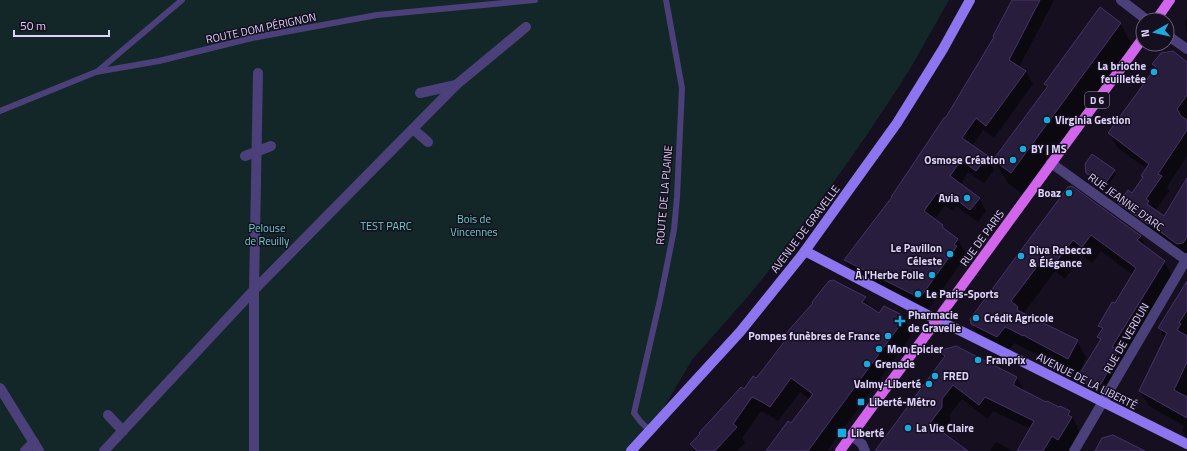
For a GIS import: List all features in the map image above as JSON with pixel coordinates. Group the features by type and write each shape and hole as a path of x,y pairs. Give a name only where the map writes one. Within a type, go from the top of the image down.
{"main road":[{"path":"1162,12 1170,0"},
{"name":"RUE DE PARIS","path":"840,451 1135,49"}],"street":[{"name":"AVENUE DE GRAVELLE","path":"631,451 740,332 805,251 897,124 943,49 970,0"},
{"path":"1120,0 1136,12"},
{"path":"104,451 254,290 413,128 456,85 526,27"},
{"path":"1175,41 1187,49"},
{"path":"254,451 254,290 258,73"},
{"path":"420,93 456,85"},
{"path":"413,128 428,142"},
{"path":"245,156 272,146"},
{"name":"RUE JEANNE D'ARC","path":"1051,163 1186,259"},
{"name":"AVENUE DE LA LIBERTÉ","path":"805,251 937,320 1187,444"},
{"name":"RUE DE VERDUN","path":"1074,451 1186,259"},
{"path":"0,388 36,447 26,451"},
{"path":"108,415 122,431"},
{"path":"851,435 862,444 865,451"}],"lane":[{"path":"96,72 182,0"},
{"name":"ROUTE DOM PÉRIGNON","path":"0,111 96,72 159,61 252,38 378,15 535,0"},
{"name":"ROUTE DE LA PLAINE","path":"650,431 634,413 660,300 674,230 682,88 666,0"}],"green space":[{"name":"Bois de Vincennes","path":"0,0 949,0 913,64 867,134 835,180 784,248 786,249 751,293 692,360 638,451 0,451"}],"building":[{"path":"1012,0 1040,0 1009,60 1026,71 986,126 976,118 962,138 988,156 976,171 961,160 950,176 980,198 970,210 949,194 945,198 937,193 924,211 943,225 942,227 958,239 954,245 957,246 922,295 916,296 844,260 892,197 946,117 994,37 993,36"},
{"path":"1100,7 1121,23 1011,173 993,160 1048,86 1044,84"},
{"path":"1174,52 1187,62 1187,95 1177,109 1181,116 1187,120 1187,130 1158,174 1162,176 1146,199 1149,201 1147,204 1164,216 1187,178 1187,237 1183,243 1177,244 1118,203 1128,190 1132,193 1143,177 1141,176 1149,164 1108,133 1156,67 1152,64 1161,53"},
{"path":"1092,154 1115,170 1104,185 1086,173 1085,164"},
{"path":"1072,186 1141,236 1137,240 1165,261 1112,347 1119,350 1101,384 1093,387 1077,378 1101,339 1097,337 1103,328 1098,326 1112,302 1115,303 1136,268 1091,235 1082,247 1073,240 1055,263 1045,256 1011,301 1018,307 1017,310 1078,340 1068,359 1005,327 997,337 971,324 970,319 1068,187"},
{"path":"833,280 866,297 862,302 879,313 884,306 902,315 903,321 808,451 766,451 788,421 791,423 813,394 791,378 770,407 752,397 733,424 737,427 715,451 697,451 690,444 741,387 744,389 753,376 756,378 784,342 784,338 788,331 813,303 812,302 829,281"},
{"path":"1187,281 1187,310 1179,323 1181,324 1177,330 1187,336 1187,362 1174,390 1187,397 1187,418 1139,391 1167,333 1158,328"},
{"path":"956,346 1017,377 1013,385 1046,402 1047,401 1070,411 1068,415 1072,417 1058,440 1052,436 1043,451 1017,451 1034,421 985,397 979,405 953,385 942,399 942,407 930,423 968,451 875,451 945,356 938,351"},
{"path":"1113,435 1145,451 1095,451 1102,438"}],"place":[{"name":"La brioche feuilletée","path":"1154,72"},
{"name":"Virginia Gestion","path":"1047,120"},
{"name":"BY | MS","path":"1023,149"},
{"name":"Osmose Création","path":"1013,160"},
{"name":"Boaz","path":"1069,193"},
{"name":"Avia","path":"967,198"},
{"name":"Le Pavillon Céleste","path":"950,254"},
{"name":"Diva Rebecca & Élégance","path":"1021,256"},
{"name":"À l'Herbe Folle","path":"932,275"},
{"name":"Le Paris-Sports","path":"918,294"},
{"name":"Crédit Agricole","path":"976,318"},
{"name":"Pharmacie de Gravelle","path":"900,321"},
{"name":"Pompes funèbres de France","path":"888,336"},
{"name":"Mon Epicier","path":"879,349"},
{"name":"Franprix","path":"978,360"},
{"name":"Grenade","path":"867,364"},
{"name":"FRED","path":"935,376"},
{"name":"Valmy-Liberté","path":"929,384"},
{"name":"Liberté-Métro","path":"861,402"},
{"name":"La Vie Claire","path":"908,428"},
{"name":"Liberté","path":"842,433"}],"park label":[{"name":"TEST PARC","path":"386,226"},
{"name":"Pelouse de Reuilly","path":"267,234"}]}
